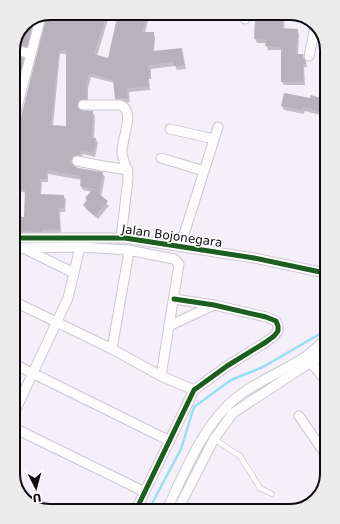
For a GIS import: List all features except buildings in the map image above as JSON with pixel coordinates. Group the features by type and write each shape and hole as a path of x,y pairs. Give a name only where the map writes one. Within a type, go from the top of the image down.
{"street":[{"path":"20,95 39,22"},
{"path":"309,56 314,32"},
{"path":"20,50 30,54"},
{"path":"83,105 120,105 127,110 128,119 122,149 123,158 128,170 128,179 121,238"},
{"path":"180,247 218,127"},
{"path":"170,129 214,139"},
{"path":"161,158 204,171"},
{"path":"78,160 128,170"},
{"name":"Jalan Bojonegara","path":"20,238 121,238 254,258 320,272"},
{"path":"20,401 34,374 68,298 80,247"},
{"path":"20,249 80,247 128,250 174,259 178,262 179,268 161,376"},
{"path":"20,250 74,272"},
{"path":"112,349 128,250"},
{"path":"139,504 194,390 227,366 266,342 278,331 276,321 266,317 174,299"},
{"path":"20,304 112,349 161,376 194,390"},
{"path":"169,326 214,306"},
{"path":"181,504 214,439 233,413 312,356 320,346"},
{"path":"170,504 197,450 218,416 230,403 243,393 320,353"},
{"path":"312,356 320,361"},
{"path":"312,356 320,371"},
{"path":"20,367 170,441"},
{"path":"218,416 225,423"},
{"path":"299,416 320,445"},
{"path":"20,431 145,492"}],"lane":[{"path":"214,439 240,456 260,488 272,494"}],"waterway":[{"path":"152,504 181,449 194,407 231,380 263,367 320,334"}],"cycle path":[{"path":"20,238 125,238 254,258 320,272"},
{"path":"139,504 194,390 227,366 266,342 278,331 276,321 266,317 214,305 174,299"}]}
